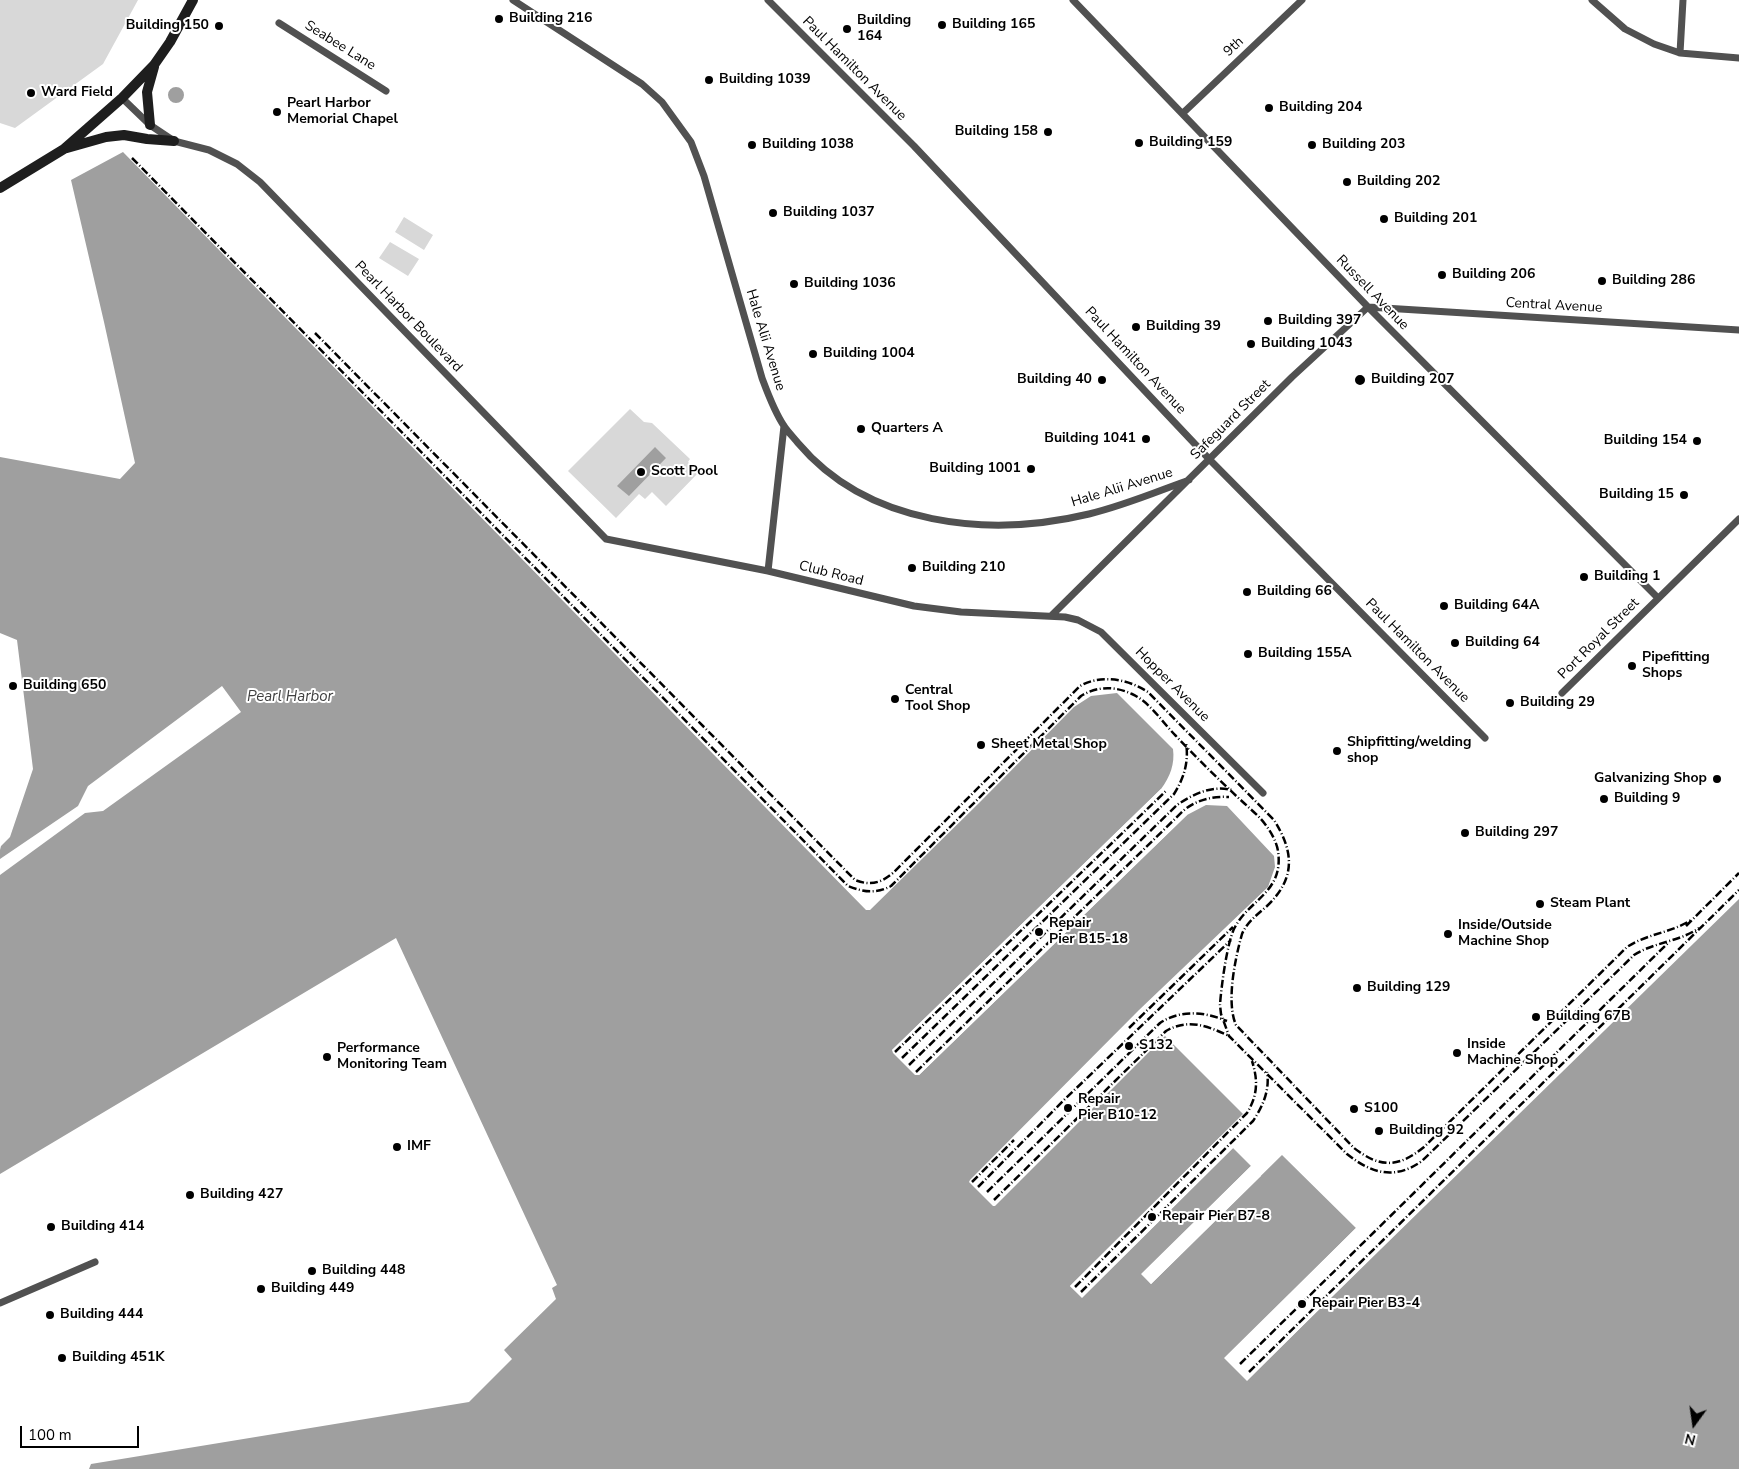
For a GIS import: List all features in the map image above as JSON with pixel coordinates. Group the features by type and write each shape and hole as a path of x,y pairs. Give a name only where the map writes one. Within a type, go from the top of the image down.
{"street":[{"path":"0,188 64,149 122,98 154,65 193,0"},
{"name":"Hale Alii Avenue","path":"512,0 642,84 662,102 691,142 704,176 762,378 784,426 812,459 835,478 861,495 889,507 920,517 978,525 1034,523 1089,514 1189,480"},
{"name":"Paul Hamilton Avenue","path":"768,0 914,146 1210,460 1485,738"},
{"name":"Russell Avenue","path":"1074,0 1368,307 1658,598"},
{"name":"9th","path":"1183,113 1302,0"},
{"path":"1592,0 1625,29 1654,44 1680,52 1739,58"},
{"path":"1680,52 1683,0"},
{"name":"Seabee Lane","path":"280,23 386,91"},
{"path":"150,125 147,92 154,65"},
{"name":"Pearl Harbor Boulevard","path":"122,98 150,125 174,141 209,150 237,164 260,182 606,539"},
{"path":"64,149 106,137 124,135 174,141"},
{"name":"Safeguard Street","path":"1052,616 1292,377 1368,307"},
{"name":"Central Avenue","path":"1368,307 1739,330"},
{"path":"768,572 784,426"},
{"name":"Port Royal Street","path":"1562,693 1739,519"},
{"name":"Club Road","path":"606,539 768,572 914,606 961,612 1052,616"},
{"name":"Hopper Avenue","path":"1052,616 1078,620 1101,632 1263,793"},
{"path":"0,1303 96,1262"}],"shaded area":[{"name":"Ward Field","path":"0,0 138,0 103,64 15,128 0,123"},
{"path":"404,217 433,235 424,250 395,232"},
{"path":"390,242 419,259 408,276 379,258"},
{"path":"630,409 644,422 652,423 690,459 688,462 699,472 666,506 652,492 645,499 639,494 616,518 568,471"}],"water":[{"path":"176,87 184,95 176,103 168,95"},
{"name":"Pearl Harbor","path":"123,152 866,910 870,910 1074,707 1091,696 1117,693 1173,749 1171,770 1161,789 892,1050 919,1075 1187,815 1206,805 1227,806 1274,856 1275,867 1268,887 1139,1010 969,1182 995,1206 1165,1036 1243,1114 1070,1286 1082,1297 1233,1148 1251,1166 1142,1274 1151,1284 1282,1155 1356,1228 1225,1358 1247,1380 1739,899 1739,1469 89,1469 91,1464 469,1402 512,1359 504,1350 556,1299 552,1288 557,1285 396,938 0,1174 0,850 1,846 10,837 33,769 17,640 0,633 0,457 120,479 135,463 71,180"},
{"name":"Scott Pool","path":"655,447 666,458 629,496 617,486"}],"pier":[{"path":"222,686 241,712 103,811 85,813 0,875 0,859 78,806 88,786"},
{"path":"1161,789 1163,791 895,1052 918,1073 1185,813 1187,815 919,1075 915,1075 892,1050"},
{"path":"1221,1136 1223,1137 1074,1286 1082,1294 1232,1146 1233,1148 1082,1298 1070,1286"},
{"path":"1251,1166 1253,1168 1145,1274 1151,1280 1259,1174 1261,1176 1151,1284 1141,1274"},
{"path":"1356,1228 1358,1229 1228,1358 1247,1377 1377,1249 1379,1250 1247,1381 1224,1358"}],"railway":[{"path":"132,158 848,886 870,891 885,889 891,886 1081,696 1093,690 1113,688 1132,694 1144,702 1202,763 1260,818 1271,833 1277,847 1278,865 1276,876 1271,886 1241,917 1229,943 1220,1005 1221,1014 1229,1036 1347,1154 1365,1166 1384,1172 1393,1172 1402,1171 1422,1161 1634,955 1650,947 1691,933 1699,928"},
{"path":"315,333 855,880 870,883 884,879 893,873 1080,686 1088,682 1105,679 1123,681 1148,692 1274,820 1281,832 1288,854 1289,864 1283,885 1267,906 1249,922 1242,934 1234,968 1232,993 1233,1016 1236,1025 1354,1148 1372,1159 1389,1163 1406,1159 1415,1154 1627,947 1642,939 1675,928 1691,920"},
{"path":"902,1058 1174,794 1185,770 1187,757 1186,743"},
{"path":"895,1052 1167,790"},
{"path":"909,1065 1177,805 1190,797 1210,790 1232,790"},
{"path":"916,1072 1183,811 1193,804 1204,800 1216,797 1229,797"},
{"path":"1686,926 1739,873"},
{"path":"1249,1372 1739,890"},
{"path":"1129,1028 1233,927"},
{"path":"978,1187 1064,1100 1231,940"},
{"path":"1240,1364 1668,943"},
{"path":"987,1192 1160,1023 1176,1016 1193,1013 1227,1021"},
{"path":"994,1200 1166,1031 1174,1027 1190,1024 1213,1029 1229,1036"},
{"path":"1075,1287 1247,1113 1256,1087 1252,1061"},
{"path":"1081,1292 1253,1121 1265,1098 1268,1079 1267,1072"},
{"path":"972,1182 1014,1140"}],"place":[{"name":"Building 216","path":"499,19"},
{"name":"Building 165","path":"942,25"},
{"name":"Building 150","path":"219,26"},
{"name":"Building 164","path":"847,29"},
{"name":"Building 1039","path":"709,80"},
{"name":"Ward Field","path":"31,93"},
{"name":"Building 204","path":"1269,108"},
{"name":"Pearl Harbor Memorial Chapel","path":"277,112"},
{"name":"Building 158","path":"1048,132"},
{"name":"Building 159","path":"1139,143"},
{"name":"Building 1038","path":"752,145"},
{"name":"Building 203","path":"1312,145"},
{"name":"Building 202","path":"1347,182"},
{"name":"Building 1037","path":"773,213"},
{"name":"Building 201","path":"1384,219"},
{"name":"Building 206","path":"1442,275"},
{"name":"Building 286","path":"1602,281"},
{"name":"Building 1036","path":"794,284"},
{"name":"Building 397","path":"1268,321"},
{"name":"Building 39","path":"1136,327"},
{"name":"Building 1043","path":"1251,344"},
{"name":"Building 1004","path":"813,354"},
{"name":"Building 40","path":"1102,380"},
{"name":"Building 207","path":"1360,380"},
{"name":"Quarters A","path":"861,429"},
{"name":"Building 1041","path":"1146,439"},
{"name":"Building 154","path":"1697,441"},
{"name":"Building 1001","path":"1031,469"},
{"name":"Scott Pool","path":"641,472"},
{"name":"Building 15","path":"1684,495"},
{"name":"Building 210","path":"912,568"},
{"name":"Building 1","path":"1584,577"},
{"name":"Building 66","path":"1247,592"},
{"name":"Building 64A","path":"1444,606"},
{"name":"Building 64","path":"1455,643"},
{"name":"Building 155A","path":"1248,654"},
{"name":"Pipefitting Shops","path":"1632,666"},
{"name":"Building 650","path":"13,686"},
{"name":"Central Tool Shop","path":"895,699"},
{"name":"Building 29","path":"1510,703"},
{"name":"Sheet Metal Shop","path":"981,745"},
{"name":"Shipfitting/welding shop","path":"1337,751"},
{"name":"Galvanizing Shop","path":"1717,779"},
{"name":"Building 9","path":"1604,799"},
{"name":"Building 297","path":"1465,833"},
{"name":"Steam Plant","path":"1540,904"},
{"name":"Repair Pier B15-18","path":"1039,932"},
{"name":"Inside/Outside Machine Shop","path":"1448,934"},
{"name":"Building 129","path":"1357,988"},
{"name":"Building 67B","path":"1536,1017"},
{"name":"S132","path":"1129,1046"},
{"name":"Inside Machine Shop","path":"1457,1053"},
{"name":"Performance Monitoring Team","path":"327,1057"},
{"name":"Repair Pier B10-12","path":"1068,1108"},
{"name":"S100","path":"1354,1109"},
{"name":"Building 92","path":"1379,1131"},
{"name":"IMF","path":"397,1147"},
{"name":"Building 427","path":"190,1195"},
{"name":"Repair Pier B7-8","path":"1152,1217"},
{"name":"Building 414","path":"51,1227"},
{"name":"Building 448","path":"312,1271"},
{"name":"Building 449","path":"261,1289"},
{"name":"Repair Pier B3-4","path":"1302,1304"},
{"name":"Building 444","path":"50,1315"},
{"name":"Building 451K","path":"62,1358"}]}
